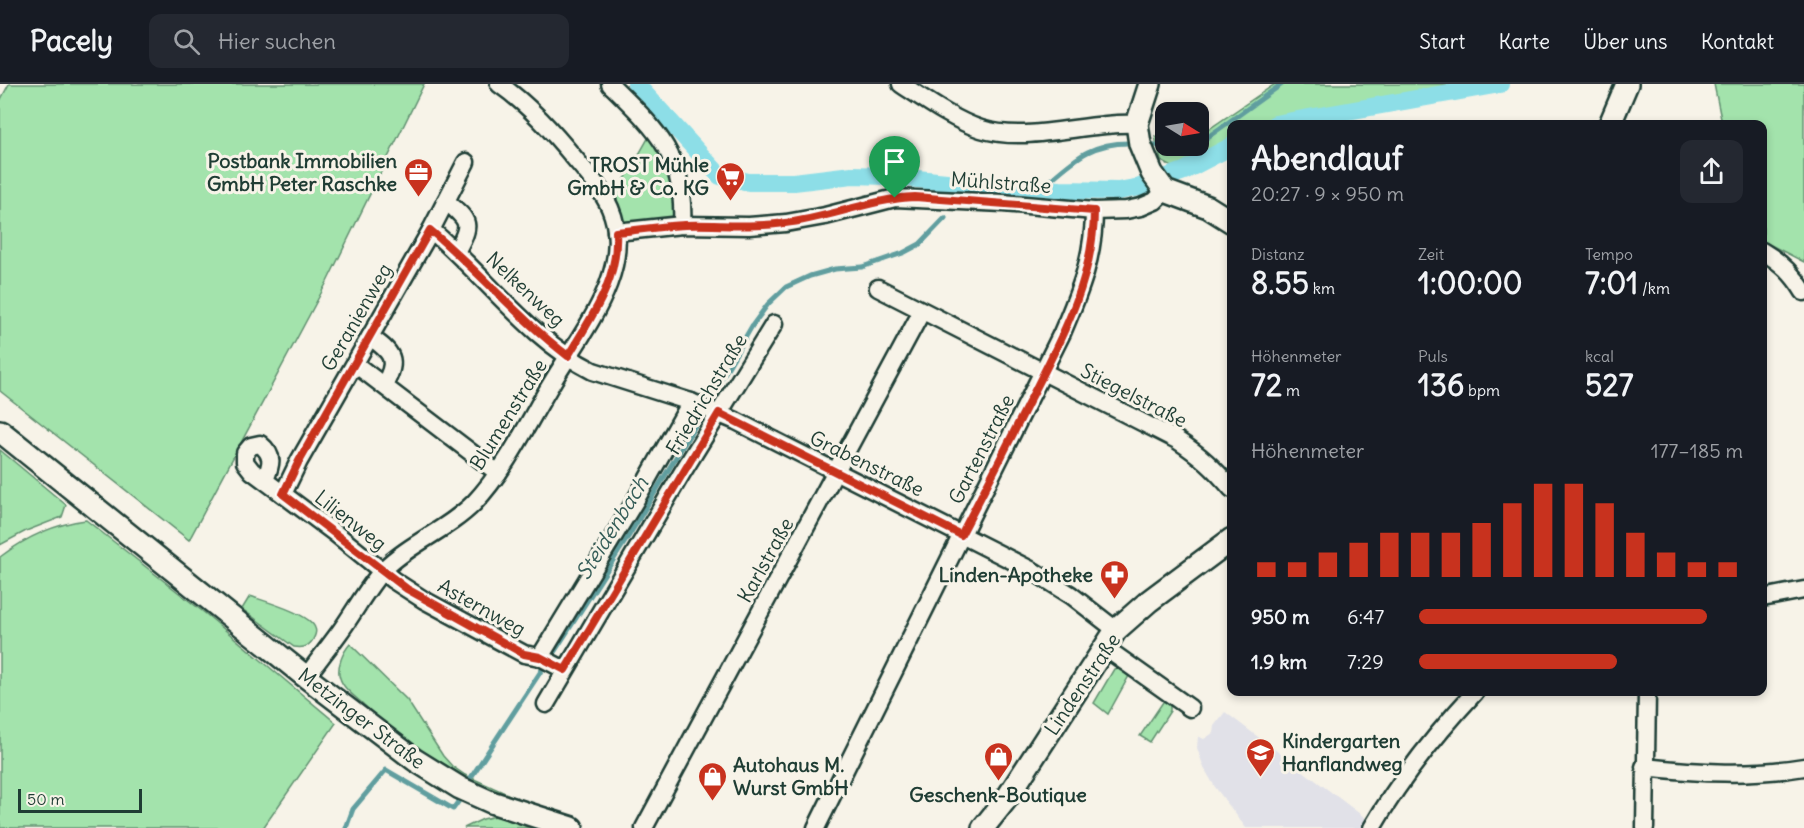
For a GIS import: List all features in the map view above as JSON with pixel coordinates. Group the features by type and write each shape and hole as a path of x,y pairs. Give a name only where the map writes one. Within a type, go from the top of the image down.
{"street":[{"name":"Blumenstraße","path":"306,676 382,571 404,553 459,516 498,473 610,281 617,248 616,232 607,202 581,166 527,106 499,84"},
{"path":"610,84 647,121 672,158 681,192 682,225"},
{"path":"901,84 965,123 1000,133 1105,124 1138,129"},
{"path":"1150,84 1138,129 1148,166 1165,191 1208,207 1227,219"},
{"path":"1612,120 1627,84"},
{"name":"Geranienweg","path":"283,494 299,461 466,162"},
{"name":"Mühlstraße","path":"616,232 682,225 749,226 786,223 825,216 895,198 1003,202 1094,211 1126,210 1155,201 1165,191"},
{"name":"Nelkenweg","path":"446,201 466,219 468,228 456,252"},
{"name":"Gartenstraße","path":"816,828 1044,373 1087,273 1094,211"},
{"name":"Nelkenweg","path":"430,230 456,252 529,324 568,356 593,371 691,402"},
{"path":"1767,254 1783,264 1804,292"},
{"name":"Stiegelstraße","path":"878,288 1177,440 1212,465 1227,483"},
{"name":"Karlstraße","path":"644,828 922,311"},
{"name":"Friedrichstraße","path":"546,704 774,324"},
{"path":"370,337 385,347 392,356 392,368 384,385"},
{"path":"355,364 498,473"},
{"path":"540,657 635,501 691,402"},
{"name":"Grabenstraße","path":"691,402 719,413 836,471 1055,584 1110,639 1190,708"},
{"name":"Metzinger Straße","path":"0,431 306,676 437,775 491,802 572,828"},
{"name":"Lilienweg","path":"265,480 382,571"},
{"name":"Lindenstraße","path":"983,828 1007,798 1110,639 1149,602 1227,543"},
{"name":"Asternweg","path":"382,571 424,600 507,645 524,654 540,657 565,670"},
{"path":"1767,597 1804,590"},
{"path":"1372,828 1415,764 1446,723 1471,696"},
{"path":"1645,828 1644,767 1647,696"},
{"path":"1644,767 1749,773 1804,767"}],"shaded area":[{"name":"Kindergarten Hanflandweg","path":"1225,712 1368,820 1363,828 1246,828 1215,787 1204,768 1197,748 1198,736 1204,739 1213,733 1214,726"}],"green space":[{"path":"9,84 424,84 327,282 189,540 0,391 0,101"},
{"path":"1275,84 1460,84 1274,120 1227,120 1227,143 1209,152 1209,129"},
{"path":"1714,84 1804,84 1804,262 1767,243 1767,120 1721,120"},
{"path":"650,135 664,157 671,175 677,220 622,227 616,195"},
{"path":"1160,156 1202,156 1176,169 1161,161"},
{"path":"0,450 66,505 62,517 26,531 0,545"},
{"path":"86,520 206,614 336,723 263,828 0,828 0,557 41,533"},
{"path":"250,596 286,609 312,623 316,630 312,641 304,647 294,647 242,609"},
{"path":"350,644 407,700 443,756 452,766 465,775 532,805 500,797 460,778 426,756 379,718 347,689 340,678 341,660"},
{"path":"1120,668 1130,674 1108,714 1094,703 1114,669"},
{"path":"1165,699 1170,705 1170,711 1150,742 1140,736"},
{"path":"496,816 531,828 464,828"}],"waterway":[{"path":"636,84 720,176 749,182 794,182 852,175 1060,190 1118,191 1140,187 1184,171 1227,149"},
{"path":"1232,120 1282,84"},
{"path":"1298,120 1500,84"},
{"path":"1209,136 1227,123"},
{"path":"1040,189 1082,155 1105,146 1134,143"},
{"path":"1147,144 1155,145"},
{"name":"Steidenbach","path":"710,398 752,326 768,304 786,287 810,276 835,269 862,267 903,253 920,244 945,218"},
{"name":"Steidenbach","path":"553,654 628,537 699,419"},
{"name":"Steidenbach","path":"470,779 545,665"},
{"name":"Steidenbach","path":"346,828 353,809 386,770 453,809 458,802"}],"place":[{"name":"Postbank Immobilien GmbH Peter Raschke","path":"418,198"},
{"name":"TROST Mühle GmbH & Co. KG","path":"730,202"},
{"name":"Linden-Apotheke","path":"1114,600"},
{"name":"Kindergarten Hanflandweg","path":"1261,778"},
{"name":"Geschenk-Boutique","path":"998,782"},
{"name":"Autohaus M. Wurst GmbH","path":"712,802"}],"route":[{"path":"895,198 1003,202 1094,211 1092,245 1083,284 1044,373 961,535 900,502 719,413 565,670 540,657 524,654 424,600 382,571 283,494 336,394 430,230 456,252 529,324 568,356 610,281 615,265 616,232 682,225 749,226 786,223 825,216 872,202 895,198"}]}
